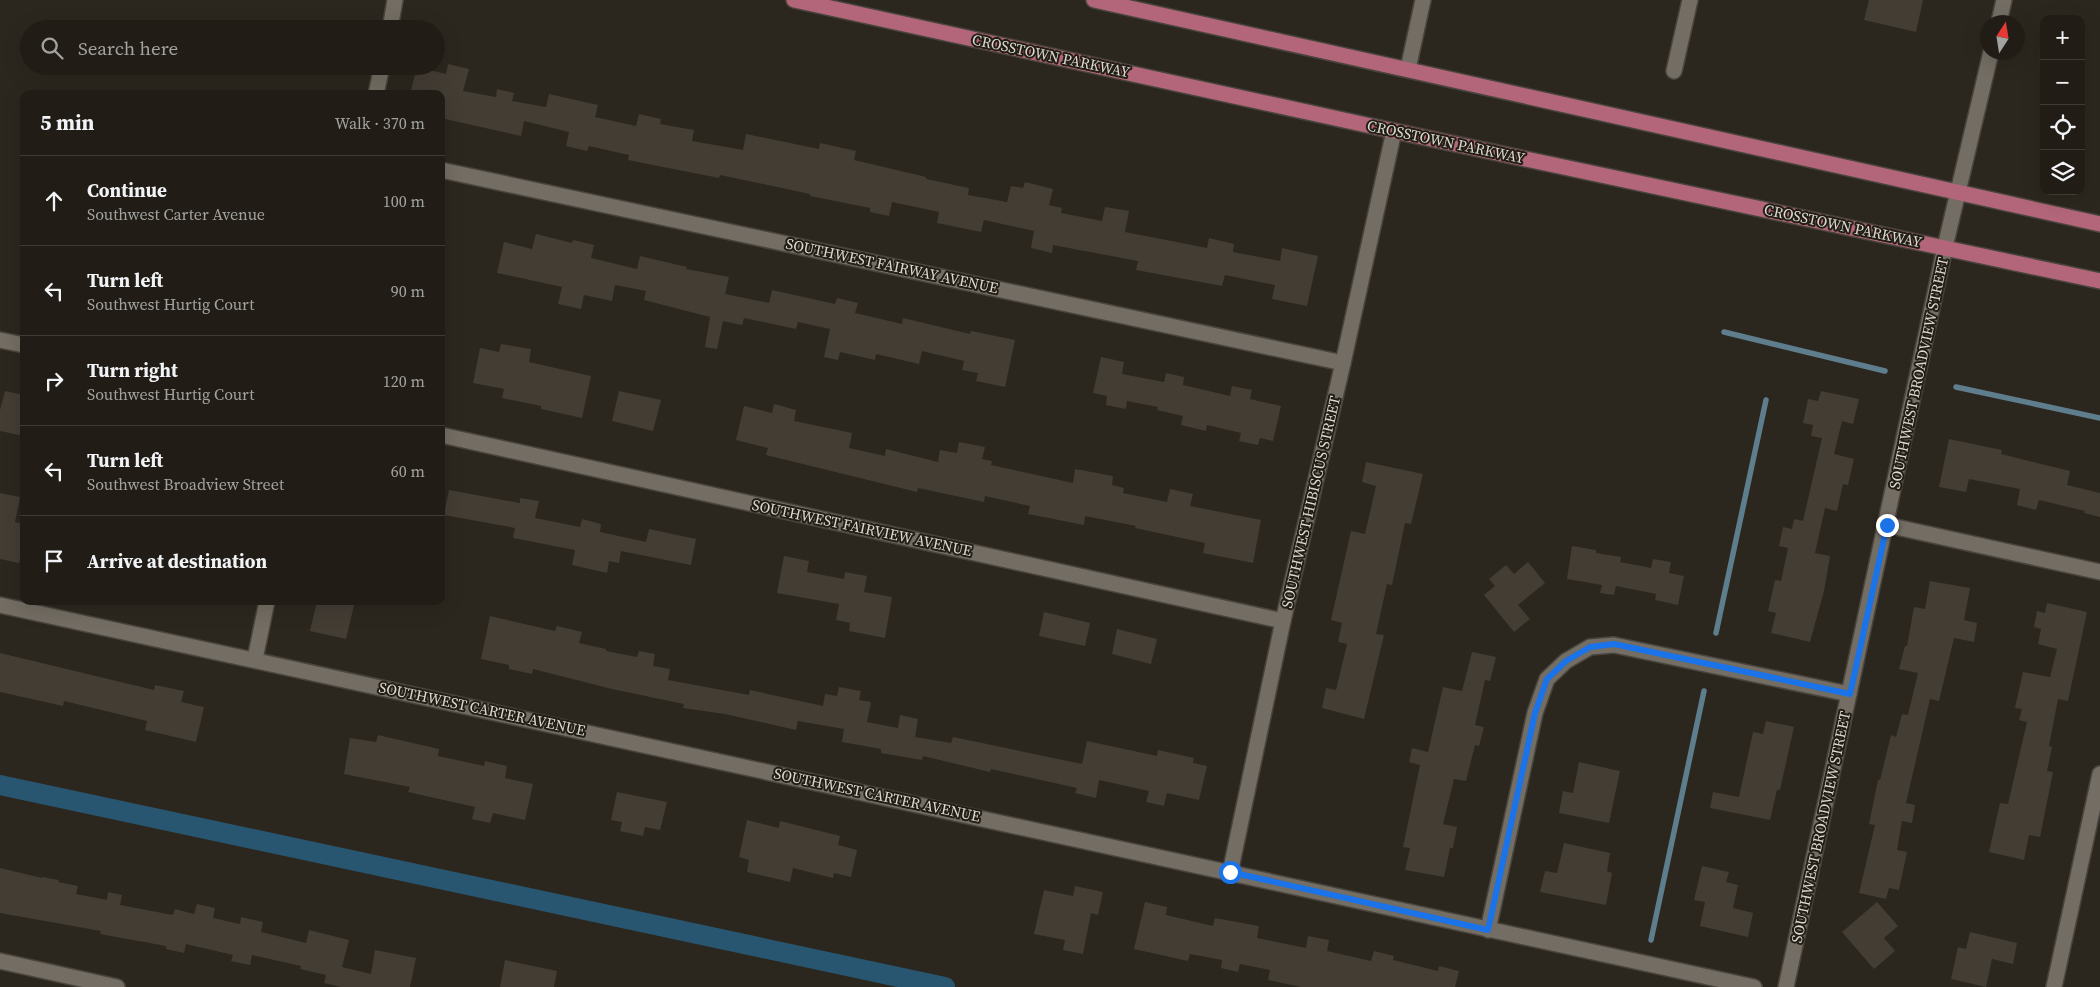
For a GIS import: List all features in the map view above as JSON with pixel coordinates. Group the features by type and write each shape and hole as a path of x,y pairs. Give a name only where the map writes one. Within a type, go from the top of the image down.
{"main road":[{"name":"CROSSTOWN PARKWAY","path":"794,0 1394,131 2100,281"},
{"path":"1094,0 1408,68 2100,224"}],"street":[{"path":"392,20 395,0"},
{"path":"1408,68 1423,0"},
{"path":"1674,71 1690,0"},
{"path":"2001,15 2004,0"},
{"name":"SOUTHWEST BROADVIEW STREET","path":"1786,987 1958,192 1989,60"},
{"path":"377,90 380,75"},
{"name":"SOUTHWEST HIBISCUS STREET","path":"1230,872 1282,620 1343,363 1394,131"},
{"name":"SOUTHWEST FAIRWAY AVENUE","path":"445,171 1343,363"},
{"path":"0,340 20,344"},
{"name":"SOUTHWEST FAIRVIEW AVENUE","path":"445,436 1282,620"},
{"path":"1887,525 2100,572"},
{"name":"SOUTHWEST CARTER AVENUE","path":"0,605 255,659 1754,987"},
{"path":"255,659 266,605"},
{"path":"1488,930 1535,713 1547,679 1566,661 1590,647 1614,644 1850,694"},
{"path":"2054,987 2100,774"},
{"path":"0,962 117,987"}],"building":[{"path":"1869,0 1923,0 1916,32 1864,20"},
{"path":"448,64 469,69 463,91 496,97 497,89 514,93 512,101 546,107 549,94 598,105 595,117 636,126 639,114 661,119 660,124 694,130 692,141 743,150 746,134 819,149 820,143 856,151 854,160 969,188 968,195 1007,202 1011,186 1023,188 1025,182 1053,189 1049,205 1062,208 1061,213 1102,221 1105,207 1129,211 1125,232 1207,248 1209,238 1234,244 1233,252 1280,261 1282,248 1318,256 1307,306 1272,299 1275,285 1225,275 1222,286 1136,270 1138,261 1053,245 1052,253 1031,248 1034,231 984,220 981,232 937,223 939,212 892,202 889,216 870,212 870,208 810,196 810,194 720,175 719,178 628,160 629,155 589,146 587,151 566,146 569,132 524,121 521,136 445,119 445,90 411,90 415,75 446,74"},
{"path":"536,234 572,243 573,240 594,245 591,258 637,269 640,256 687,267 686,269 729,277 725,294 769,303 772,290 835,304 837,298 858,303 855,313 902,324 903,318 970,334 971,331 1015,340 1005,387 976,381 978,373 962,370 964,361 922,351 919,364 876,354 875,360 840,352 838,360 824,357 830,329 798,322 796,329 744,318 742,325 723,321 717,349 705,347 710,317 644,300 646,291 615,285 612,301 584,295 581,309 558,304 562,287 497,273 504,242 532,249"},
{"path":"501,344 531,349 529,362 591,376 582,418 541,409 541,406 502,398 504,389 473,383 480,348 499,352"},
{"path":"1101,357 1124,362 1122,374 1164,382 1166,373 1184,377 1183,385 1230,396 1232,386 1252,390 1250,399 1281,406 1273,441 1260,438 1258,445 1239,441 1241,433 1207,425 1206,431 1181,425 1183,416 1157,410 1158,407 1127,401 1126,409 1106,405 1107,396 1093,393"},
{"path":"5,391 20,394 20,435 0,431 0,410"},
{"path":"619,391 661,400 653,431 612,421"},
{"path":"1821,391 1859,399 1853,424 1842,421 1834,454 1854,459 1848,485 1843,484 1837,511 1825,508 1815,553 1830,556 1824,591 1810,642 1771,633 1776,613 1768,611 1775,580 1781,581 1788,548 1779,546 1783,527 1792,529 1794,519 1803,521 1822,438 1811,436 1813,425 1803,423 1808,399 1818,401"},
{"path":"774,404 796,410 794,421 852,433 849,448 885,456 886,449 938,462 940,450 957,453 959,442 985,447 982,459 992,461 991,465 1073,483 1075,469 1113,476 1112,485 1124,488 1123,493 1167,502 1170,489 1193,494 1190,506 1261,520 1253,563 1203,553 1205,543 1135,528 1136,526 1085,516 1084,525 1028,514 1030,506 985,496 984,502 918,488 917,492 766,455 768,448 736,440 744,406 772,413"},
{"path":"1949,439 2002,450 2001,454 2070,471 2067,485 2100,493 2100,517 2084,513 2085,511 2039,500 2036,510 2017,505 2020,489 1969,479 1966,492 1939,487"},
{"path":"1366,462 1423,474 1411,524 1405,523 1392,585 1387,584 1376,634 1384,635 1364,719 1322,708 1326,688 1336,690 1347,644 1338,642 1342,623 1331,620 1351,531 1365,534 1376,486 1362,482"},
{"path":"449,490 520,503 520,498 539,501 535,518 580,527 582,519 601,524 600,532 646,542 649,529 696,539 691,565 621,551 619,563 609,561 607,573 572,565 575,550 513,538 515,528 445,515"},
{"path":"0,493 20,497 15,522 20,523 20,559 19,563 0,559"},
{"path":"1572,546 1596,550 1596,553 1621,557 1620,562 1651,568 1653,559 1671,562 1669,573 1684,576 1678,605 1655,600 1656,594 1616,586 1614,595 1600,593 1602,585 1567,579"},
{"path":"784,556 809,561 807,572 844,579 845,572 867,576 864,592 892,597 885,638 849,631 850,623 836,620 839,604 777,593"},
{"path":"1528,562 1545,583 1518,605 1530,619 1514,632 1484,595 1495,586 1489,579 1506,565 1514,574"},
{"path":"1930,581 1970,588 1964,620 1977,623 1974,642 1954,638 1939,701 1930,699 1906,803 1915,805 1912,823 1902,821 1897,850 1907,852 1899,890 1889,888 1886,899 1859,893 1875,825 1869,824 1878,780 1880,780 1891,735 1896,737 1902,714 1908,715 1918,673 1899,669 1905,646 1907,646 1914,607 1925,609"},
{"path":"2047,603 2087,612 2068,701 2058,699 2049,746 2052,747 2047,771 2053,772 2040,837 2029,835 2024,860 1989,852 2000,803 2008,804 2027,722 2019,720 2022,709 2015,708 2023,672 2050,677 2057,649 2038,644 2041,629 2034,627 2037,611 2045,613"},
{"path":"316,605 354,605 346,639 310,631"},
{"path":"1044,612 1090,623 1085,646 1039,636"},
{"path":"490,616 555,631 557,626 582,632 579,643 606,649 606,651 637,657 639,651 655,654 653,666 670,669 668,680 749,695 750,690 823,706 825,694 837,696 839,687 861,691 859,700 871,702 867,722 898,728 900,715 918,719 915,737 951,743 953,737 1082,764 1087,741 1157,756 1158,750 1194,758 1193,763 1207,766 1199,800 1167,793 1164,806 1146,802 1149,791 1099,780 1096,798 1075,793 1077,788 991,769 990,772 923,756 922,760 881,753 881,749 842,742 844,729 798,721 796,730 725,714 683,708 684,704 612,689 533,669 532,674 509,669 509,665 481,659"},
{"path":"1117,629 1157,639 1151,664 1112,654"},
{"path":"1472,652 1496,657 1490,681 1485,680 1475,725 1484,727 1479,746 1475,745 1466,781 1454,779 1443,824 1457,827 1453,848 1450,848 1444,877 1405,870 1410,848 1403,847 1420,765 1409,762 1412,748 1428,752 1443,687 1462,691"},
{"path":"0,653 154,690 155,685 184,691 181,702 204,707 196,742 145,730 147,721 64,701 63,706 0,692"},
{"path":"1766,721 1794,727 1780,790 1777,790 1770,820 1710,808 1713,792 1739,797 1753,732 1763,734"},
{"path":"378,735 439,749 438,756 484,766 485,761 507,766 505,778 533,784 525,820 493,813 490,823 472,819 475,807 408,792 410,787 344,774 350,738 376,742"},
{"path":"1579,762 1620,771 1609,823 1559,813 1563,791 1573,793"},
{"path":"617,792 667,802 660,830 645,827 643,836 620,831 622,822 611,820"},
{"path":"747,820 779,828 780,821 840,836 838,845 857,850 851,877 834,873 833,878 793,868 790,882 747,872 749,860 739,857"},
{"path":"1564,843 1610,853 1607,871 1612,873 1606,905 1540,892 1545,871 1557,873"},
{"path":"1702,866 1729,872 1726,882 1738,885 1733,908 1753,913 1748,937 1700,926 1705,902 1694,900"},
{"path":"0,868 59,880 58,882 78,886 76,894 107,900 108,892 122,895 120,905 173,915 175,909 194,914 197,904 215,908 213,918 240,924 241,917 263,922 261,932 306,943 309,930 349,940 342,967 371,974 375,950 416,958 410,987 341,987 324,983 326,975 300,969 301,966 252,955 250,965 231,961 233,955 186,944 184,953 166,949 166,946 100,934 101,931 0,913"},
{"path":"1075,886 1103,892 1098,915 1091,913 1083,954 1063,950 1065,940 1034,934 1044,890 1073,896"},
{"path":"1145,902 1167,907 1166,915 1213,926 1215,918 1259,926 1257,938 1306,948 1308,936 1329,940 1327,951 1371,961 1374,951 1394,956 1393,960 1438,971 1439,966 1459,971 1455,987 1301,987 1268,980 1270,970 1240,964 1238,972 1221,968 1222,960 1190,954 1188,961 1134,949"},
{"path":"1877,902 1898,926 1884,938 1895,951 1874,969 1842,932"},
{"path":"1970,932 2017,943 2013,964 1992,959 1986,987 1951,979 1958,947 1966,949"},
{"path":"505,960 557,971 554,987 500,987"}],"waterway":[{"path":"1724,332 1885,371"},
{"path":"1956,387 2100,418"},
{"path":"1716,633 1766,400"},
{"path":"1651,940 1704,691"},
{"path":"0,785 945,987"}],"route":[{"path":"1230,872 1488,930 1535,713 1547,679 1566,661 1590,647 1614,644 1850,694 1887,525"}]}
